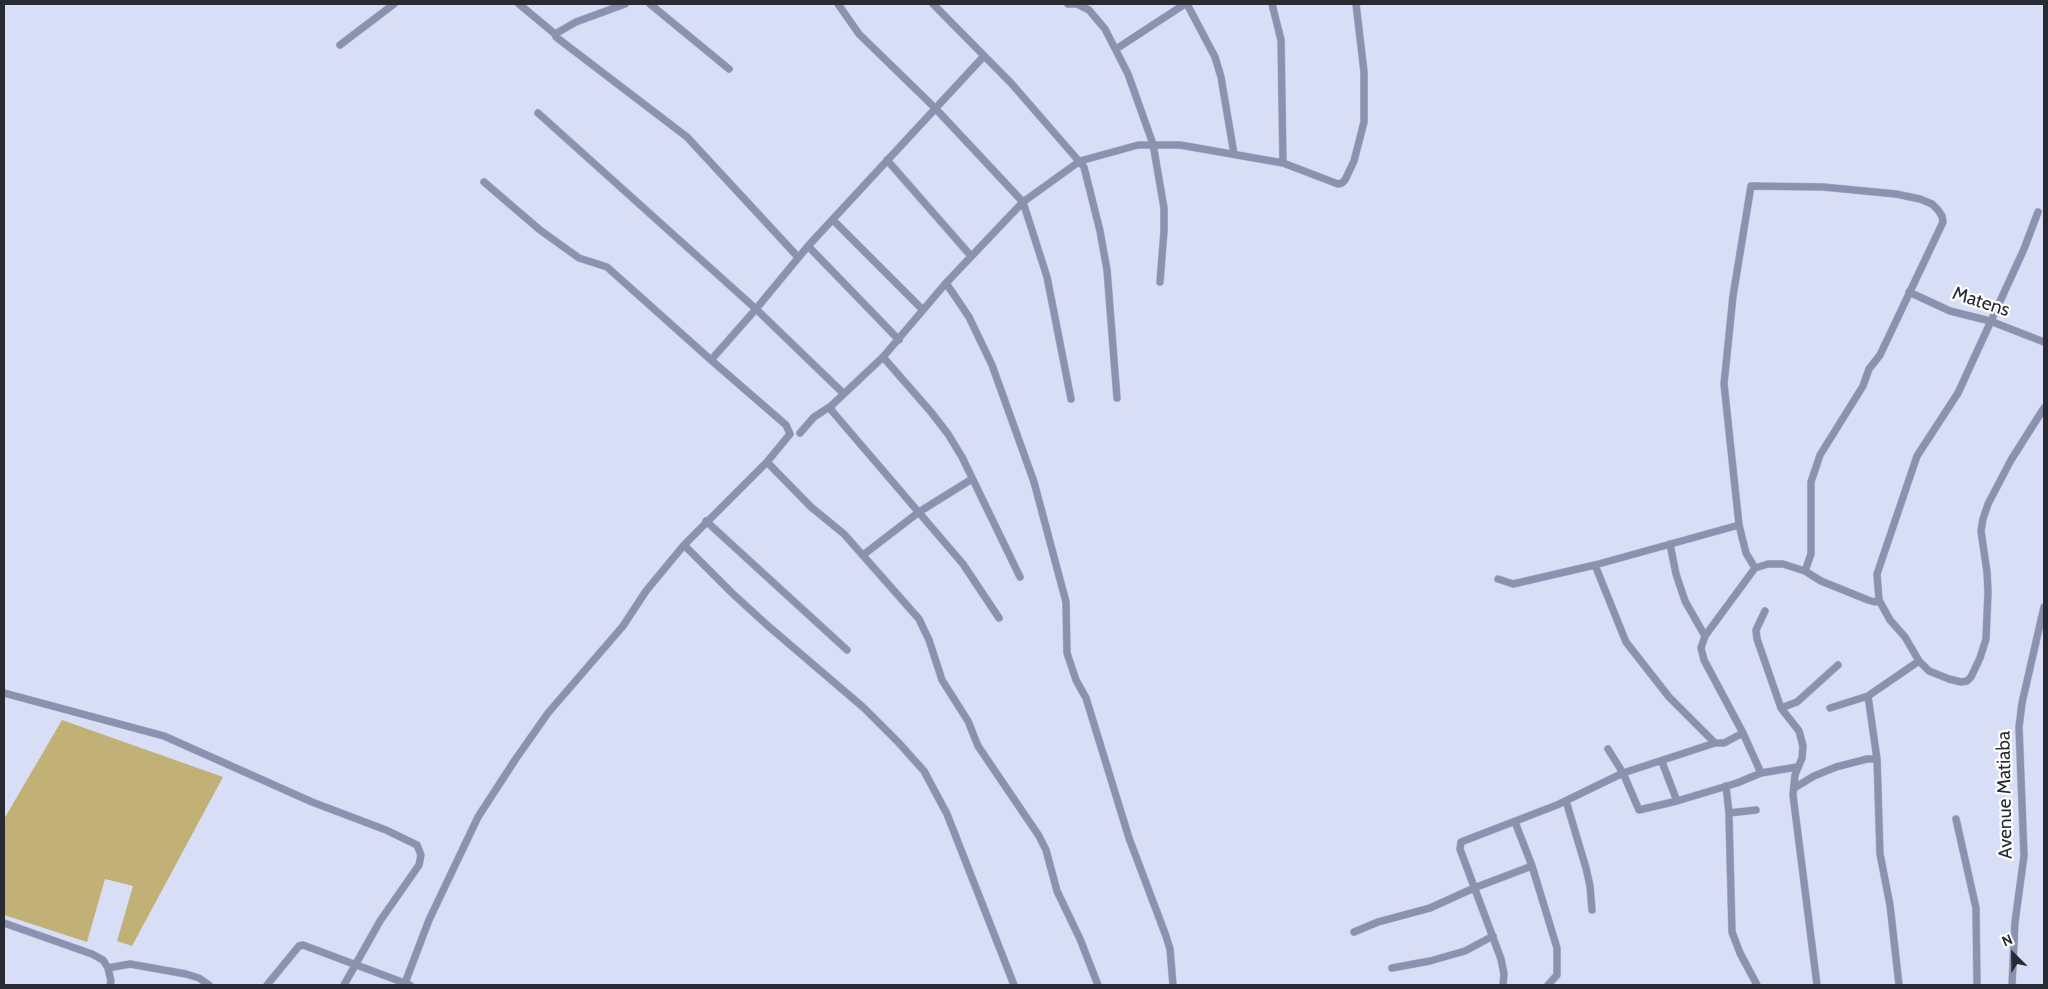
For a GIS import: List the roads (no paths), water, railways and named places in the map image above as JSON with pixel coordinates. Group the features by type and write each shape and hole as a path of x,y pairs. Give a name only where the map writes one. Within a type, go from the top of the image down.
{"street":[{"path":"340,45 394,4"},
{"path":"519,4 555,34 556,37 688,138 798,257"},
{"path":"555,34 576,22 626,4"},
{"path":"650,4 730,69"},
{"path":"838,4 859,34 935,108 1023,202 1047,277 1072,399"},
{"path":"933,4 1011,83 1080,162 1086,172 1107,270 1117,398"},
{"path":"1068,4 1083,6 1095,14 1105,29 1136,94 1153,144 1164,208 1160,282"},
{"path":"1116,49 1186,4 1215,57 1221,78 1234,154"},
{"path":"1272,4 1280,40 1283,163"},
{"path":"800,433 814,417 831,406 883,357 946,283 1023,202 1080,162 1129,147 1153,144 1180,145 1283,163 1338,184 1345,180 1354,161 1362,128 1365,98 1356,4"},
{"path":"710,360 756,309 798,257 984,56"},
{"path":"538,113 756,309 843,393"},
{"path":"887,160 971,256"},
{"path":"267,985 299,946 306,946 408,984 429,920 478,817 548,713 622,626 646,591 684,544 767,462 789,437 790,431 788,428 607,267 579,258 540,230 484,182"},
{"path":"1755,568 1746,553 1739,525 1724,384 1733,296 1751,186 1814,187 1896,194 1920,199 1932,204 1938,210 1943,222 1880,355 1869,369 1863,386 1820,455 1812,482 1811,554 1806,571"},
{"path":"2038,212 1958,393 1917,456 1877,574 1878,600 1890,620 1905,637 1919,661 1929,670 1961,682 1971,677 1986,639 1988,572 1982,531 1983,519 1988,504 2011,460 2044,408"},
{"path":"834,220 923,310"},
{"path":"808,246 899,340"},
{"path":"946,283 969,317 992,364 1034,482 1066,602 1067,653 1076,680 1089,705 1129,838 1166,936 1170,949 1173,985"},
{"name":"Matens","path":"1909,292 1950,311 1990,321 2044,342"},
{"path":"883,357 932,412 948,434 1020,577"},
{"path":"831,406 832,412 962,564 999,618"},
{"path":"767,462 811,507 836,526 919,619 929,640 942,680 968,721 978,746 1039,836 1046,850 1056,892 1080,939 1098,985"},
{"path":"863,555 919,512 972,479"},
{"path":"706,521 847,650"},
{"path":"1498,579 1513,584 1595,565 1739,525"},
{"path":"684,544 732,593 864,708 924,771 947,814 1014,985"},
{"path":"1670,544 1676,574 1685,601 1705,636"},
{"path":"1761,773 1743,733 1704,660 1701,648 1705,636 1755,568 1768,564 1783,564 1806,571 1821,581 1868,600 1875,602 1878,600"},
{"path":"1595,565 1626,642 1669,697 1716,743"},
{"name":"Avenue Matiaba","path":"2012,985 2015,922 2024,856 2019,727 2022,703 2044,607"},
{"path":"1765,611 1756,630 1757,639 1781,708 1800,731 1804,746 1794,788 1795,817 1817,985"},
{"path":"1830,708 1868,696 1919,661"},
{"path":"1781,708 1797,702 1838,665"},
{"path":"4,693 164,736 312,802 386,830 417,845 421,855 419,865 380,921 344,985"},
{"path":"1868,696 1877,759 1880,854 1890,906 1899,985"},
{"path":"1503,985 1504,974 1501,959 1474,888 1460,844 1464,840 1566,801 1623,773 1662,762 1716,743 1724,743 1743,733"},
{"path":"1608,749 1623,773 1639,810 1677,801 1761,773 1798,767"},
{"path":"1794,788 1814,776 1836,767 1867,759 1877,759"},
{"path":"1662,762 1677,801"},
{"path":"1726,786 1729,813 1732,932 1740,953 1757,985"},
{"path":"1566,801 1586,868 1592,910"},
{"path":"1729,813 1756,810"},
{"path":"1956,819 1976,908 1977,985"},
{"path":"1515,822 1532,866 1557,948 1557,975 1548,985"},
{"path":"1354,932 1378,922 1430,908 1474,888 1532,866"},
{"path":"4,923 104,960 108,968 110,985"},
{"path":"1392,968 1430,962 1465,951 1493,936"},
{"path":"108,968 130,964 186,974 198,978 209,985"}]}
